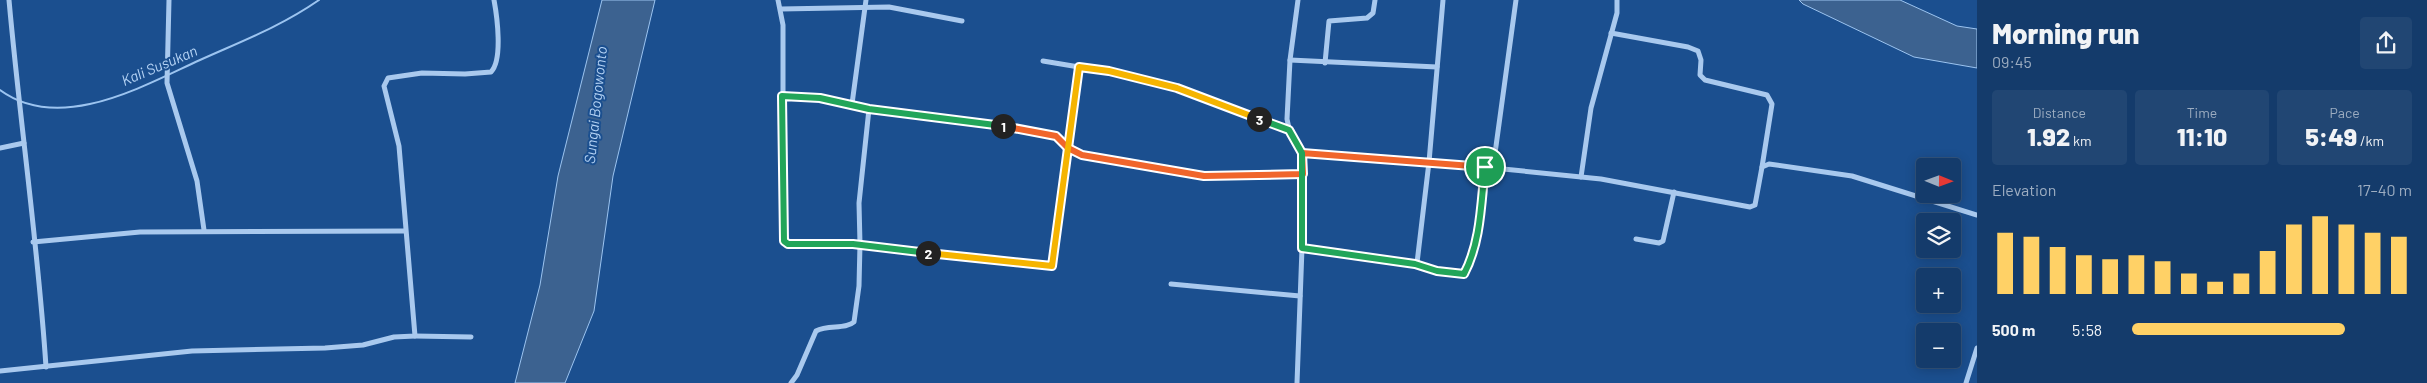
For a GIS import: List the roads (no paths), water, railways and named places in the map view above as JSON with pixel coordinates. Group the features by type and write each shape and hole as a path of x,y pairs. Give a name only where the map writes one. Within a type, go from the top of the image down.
{"street":[{"path":"9,0 33,242 41,296 46,367"},
{"path":"169,0 167,82 197,181 204,230"},
{"path":"415,336 413,296 404,231 398,146 384,86 388,78 422,73 466,74 491,72 495,67 498,38 494,0"},
{"path":"778,0 781,9 783,54 784,241 788,244 860,244 1051,266 1079,80 1079,67"},
{"path":"852,104 866,0"},
{"path":"1297,383 1303,174 1302,153 1289,130 1287,119 1290,60 1298,0"},
{"path":"1326,63 1329,21 1367,18 1373,13 1375,0"},
{"path":"1415,264 1419,260 1443,0"},
{"path":"1493,168 1516,0"},
{"path":"1581,177 1591,108 1617,13 1617,0"},
{"path":"781,9 889,7 962,21"},
{"path":"1302,153 1429,162 1581,177 1753,206 1762,167 1772,104 1768,95 1704,80 1700,75 1701,60 1698,51 1688,47 1611,33"},
{"path":"1044,60 1109,71 1177,88 1289,130"},
{"path":"1290,60 1437,67"},
{"path":"782,96 820,98 869,109 1024,129 1056,136 1068,148 1082,155 1204,176 1303,174"},
{"path":"790,383 798,375 816,330 831,326 850,326 854,322 859,286 859,203 869,109"},
{"path":"0,148 24,143"},
{"path":"1762,167 1769,164 1852,176 1977,215"},
{"path":"1302,248 1415,264 1437,271 1464,274 1471,261 1476,240 1485,167"},
{"path":"1636,239 1663,241 1674,192"},
{"path":"33,242 140,232 204,230 404,231"},
{"path":"1171,284 1300,296"},
{"path":"0,371 192,351 325,348 363,345 394,337 471,337"},
{"path":"1966,383 1977,348"}],"water":[{"name":"Sungai Bogowonto","path":"602,0 655,0 613,176 594,311 565,383 515,383 540,285 558,176"},
{"path":"1799,0 1900,0 1957,26 1977,29 1977,68 1914,57 1803,4"}],"waterway":[{"name":"Kali Susukan","path":"0,90 23,102 49,108 75,107 101,101 153,82 261,33 319,0"}]}
